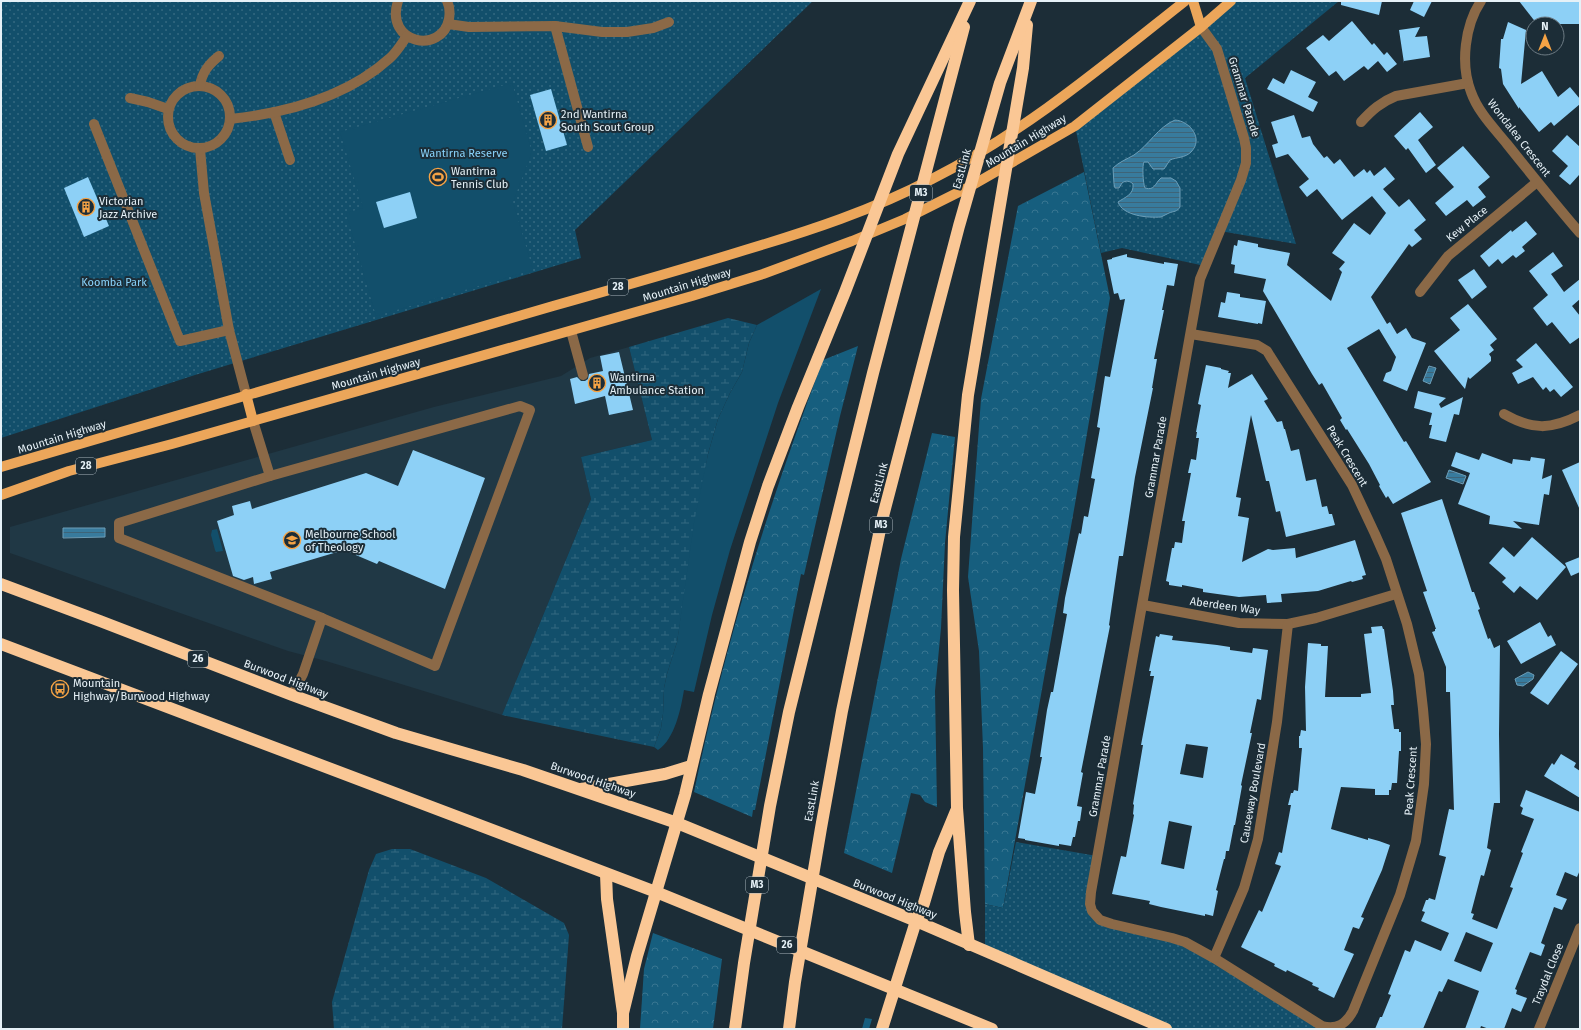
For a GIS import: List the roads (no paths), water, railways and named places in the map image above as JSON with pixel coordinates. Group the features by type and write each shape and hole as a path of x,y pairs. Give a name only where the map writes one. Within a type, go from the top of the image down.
{"highway":[{"name":"M3","path":"735,1029 744,963 770,806 789,712 901,269 971,1"},
{"path":"623,1013 637,956 677,824 708,694 750,542 793,420 845,292 898,154 971,1"},
{"path":"969,945 964,902 957,808 953,590 954,537 968,395 999,202 1023,68 1030,5"},
{"name":"EastLink","path":"789,1029 795,982 820,828 842,711 882,520 959,226 1000,83 1030,5"},
{"name":"Burwood Highway","path":"1,584 292,696 396,733 523,770 677,824 916,921 1166,1029"},
{"name":"26","path":"1,644 656,892 992,1029"},
{"path":"580,790 665,774 691,766"},
{"path":"882,1029 916,921 924,903 939,852 957,808"},
{"path":"606,874 607,899 623,1013 623,1029"}],"main road":[{"name":"Mountain Highway","path":"1,467 246,394 722,257 808,231 869,208 932,179 1006,137 1038,115 1185,1"},
{"path":"1193,1 1201,27"},
{"name":"Mountain Highway","path":"1,495 68,471 172,444 571,331 692,296 806,259 905,219 971,186 1074,126 1201,27 1231,1"},
{"path":"246,394 253,421"}],"street":[{"path":"398,1 395,11 396,20 400,29 406,36 416,40 435,38 443,32 448,24 450,12 447,1"},
{"name":"Wondalea Crescent","path":"1481,1 1474,16 1466,45 1466,70 1468,83 1475,101 1483,115 1580,233"},
{"path":"448,24 469,27 555,26 602,32 627,32 653,28 669,22"},
{"path":"555,26 588,147"},
{"name":"Grammar Parade","path":"1090,904 1200,279 1241,180 1246,163 1244,138 1217,49 1201,27"},
{"path":"230,119 252,117 310,103 338,91 373,72 392,57 406,36"},
{"path":"200,86 202,75 210,63 219,56"},
{"path":"1361,122 1380,103 1396,96 1468,83"},
{"path":"200,86 210,88 220,94 226,102 230,113 228,130 213,146 200,149 189,148 179,143 172,134 168,124 168,109 173,99 180,91 190,87 200,86"},
{"path":"130,98 168,109"},
{"path":"274,112 290,160"},
{"path":"94,124 180,341 229,330"},
{"path":"200,149 204,193 229,330 246,394"},
{"name":"Kew Place","path":"1420,292 1448,256 1537,182"},
{"path":"571,331 583,375"},
{"name":"Peak Crescent","path":"1090,904 1095,915 1100,920 1178,940 1214,958 1322,1026 1339,1026 1345,1022 1353,1011 1407,875 1416,841 1422,805 1426,744 1423,710 1412,642 1386,559 1352,485 1267,351 1257,345 1190,334"},
{"path":"520,406 530,410 435,666 322,618 119,538 119,523 270,476 520,406"},
{"path":"1504,414 1519,423 1539,426 1562,423 1580,415"},
{"path":"253,421 270,476"},
{"name":"Aberdeen Way","path":"1143,606 1240,623 1288,624 1316,618 1396,594"},
{"path":"292,696 303,674 322,618"},
{"name":"Causeway Boulevard","path":"1214,958 1244,888 1258,839 1277,722 1288,624"},
{"name":"Traydal Close","path":"1539,1029 1580,928"}],"place":[{"name":"2nd Wantirna South Scout Group","path":"548,120"},
{"name":"Wantirna Tennis Club","path":"438,177"},
{"name":"Victorian Jazz Archive","path":"86,207"},
{"name":"Wantirna Ambulance Station","path":"597,383"},
{"name":"Melbourne School of Theology","path":"292,540"},
{"name":"Mountain Highway/Burwood Highway","path":"60,689"}],"park label":[{"name":"Wantirna Reserve","path":"464,153"},
{"name":"Koomba Park","path":"114,282"}]}
